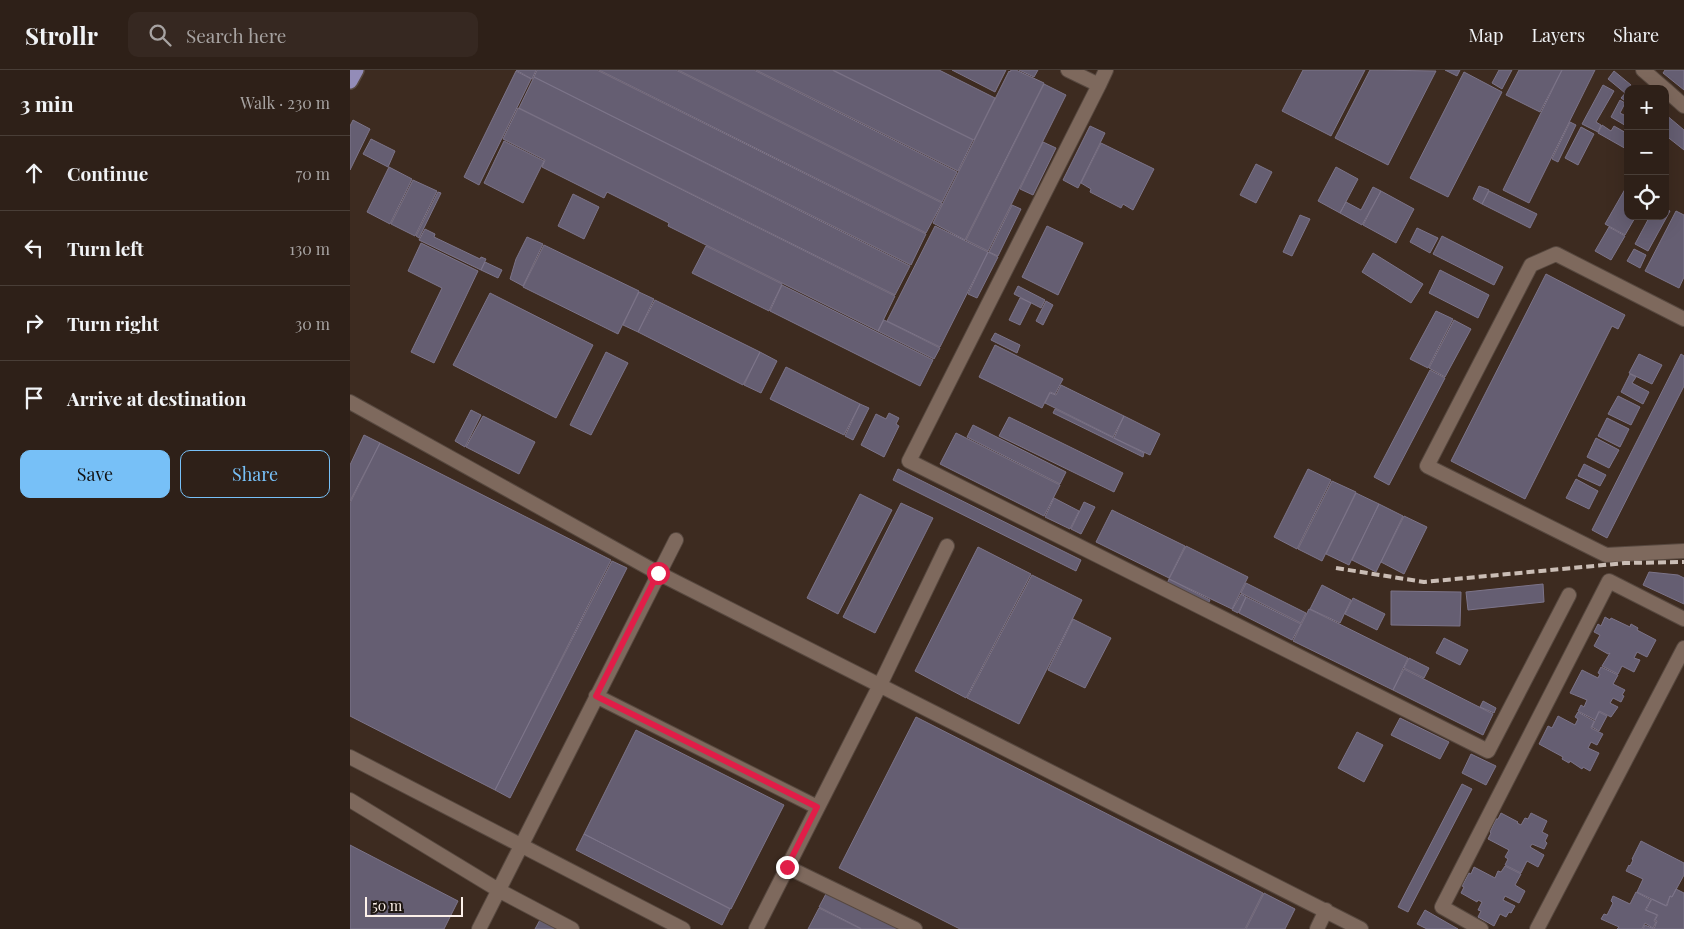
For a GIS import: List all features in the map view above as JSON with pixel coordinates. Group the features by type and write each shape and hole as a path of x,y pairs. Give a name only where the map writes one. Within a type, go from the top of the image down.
{"main road":[{"path":"350,81 356,70"}],"street":[{"path":"1068,70 1099,85"},
{"path":"1106,70 909,461 1488,751 1569,595"},
{"path":"1643,70 1660,85"},
{"path":"1669,93 1684,106"},
{"path":"1684,319 1556,254 1531,265 1427,466 1606,555 1684,551"},
{"path":"350,402 658,573 1362,929"},
{"path":"479,929 500,891 596,696 676,540"},
{"path":"756,929 880,685 947,546"},
{"path":"1481,929 1442,907 1609,581 1684,619"},
{"path":"1537,929 1684,648"},
{"path":"596,696 817,807"},
{"path":"350,756 683,929"},
{"path":"350,800 500,891 572,929"},
{"path":"787,867 915,929"},
{"path":"1317,929 1326,910"}],"building":[{"path":"516,70 536,70 532,79"},
{"path":"537,70 597,70 926,234 911,265 534,77"},
{"path":"599,70 676,70 942,203 926,233"},
{"path":"678,70 754,70 957,172 942,202"},
{"path":"756,70 832,70 973,140 958,171"},
{"path":"833,70 939,70 995,98 974,140"},
{"path":"952,70 1006,70 995,92"},
{"path":"1011,70 1016,70 1044,83 965,240 933,223"},
{"path":"1019,70 1038,70 1034,77"},
{"path":"1303,70 1365,70 1331,136 1282,111"},
{"path":"1370,70 1436,71 1388,165 1335,138"},
{"path":"1445,70 1460,70 1457,76"},
{"path":"1499,70 1512,70 1502,89 1492,83"},
{"path":"1519,70 1562,70 1540,112 1506,95"},
{"path":"1562,70 1595,70 1529,203 1503,190"},
{"path":"1665,70 1684,70 1684,90 1663,73"},
{"path":"516,71 531,79 479,185 464,177"},
{"path":"1614,71 1631,85 1624,85 1624,92 1608,79"},
{"path":"1464,72 1502,92 1448,197 1410,178"},
{"path":"534,77 910,266 895,295 519,108"},
{"path":"1044,84 1066,95 988,251 966,240"},
{"path":"1603,85 1614,91 1596,122 1601,125 1598,132 1582,124"},
{"path":"1620,100 1624,102 1620,113 1624,115 1624,125 1611,117"},
{"path":"518,108 895,296 878,331 668,226 669,223 607,192 604,198 542,167 545,160 503,139"},
{"path":"1669,117 1684,130 1684,150 1669,138"},
{"path":"353,120 370,129 350,170 350,126"},
{"path":"1570,122 1576,125 1558,162 1552,159"},
{"path":"1602,125 1611,131 1614,126 1624,132 1624,148 1598,133"},
{"path":"1090,126 1105,133 1078,188 1063,180"},
{"path":"1581,127 1594,134 1578,165 1565,158"},
{"path":"371,139 395,151 388,167 363,154"},
{"path":"504,141 544,161 523,203 484,183"},
{"path":"1043,142 1056,148 1033,195 1020,189"},
{"path":"1101,143 1154,169 1133,210 1123,204 1121,208 1090,192 1091,189 1081,183"},
{"path":"1256,164 1272,172 1256,203 1240,195"},
{"path":"389,167 412,179 390,224 367,212"},
{"path":"1336,167 1358,179 1340,213 1318,201"},
{"path":"413,180 437,191 415,236 391,224"},
{"path":"1479,186 1489,190 1482,204 1473,199"},
{"path":"1373,187 1381,191 1362,225 1340,213 1346,202 1361,210"},
{"path":"1381,191 1414,209 1396,243 1363,225"},
{"path":"1489,191 1537,214 1530,228 1482,204"},
{"path":"1624,191 1624,220 1634,220 1625,235 1605,224"},
{"path":"438,192 441,193 419,238 416,236"},
{"path":"573,194 599,207 584,239 558,226"},
{"path":"1012,205 1021,209 998,256 989,252"},
{"path":"1676,211 1684,215 1684,277 1679,288 1645,271"},
{"path":"1300,215 1310,219 1292,256 1283,252"},
{"path":"1648,220 1665,220 1648,251 1635,244"},
{"path":"935,226 988,252 940,347 887,321"},
{"path":"1047,226 1083,243 1058,295 1022,277"},
{"path":"1609,227 1625,236 1611,260 1595,251"},
{"path":"1417,228 1438,238 1430,253 1410,242"},
{"path":"425,229 435,234 434,237 480,259 481,257 486,259 481,270 419,240"},
{"path":"1442,236 1503,267 1494,285 1433,254"},
{"path":"527,237 543,244 523,286 510,279 516,259"},
{"path":"421,243 478,271 434,363 411,352 442,288 408,271"},
{"path":"544,245 639,291 618,334 523,287"},
{"path":"706,246 782,284 769,311 692,273"},
{"path":"1634,249 1646,255 1640,268 1627,261"},
{"path":"988,252 998,257 977,298 968,294"},
{"path":"1373,253 1423,284 1411,303 1362,272"},
{"path":"485,262 502,270 498,278 481,270"},
{"path":"1440,270 1489,295 1478,318 1429,293"},
{"path":"1546,274 1625,315 1618,329 1612,326 1525,499 1451,461"},
{"path":"782,285 933,360 920,386 770,311"},
{"path":"1018,286 1045,300 1041,308 1014,294"},
{"path":"639,292 654,299 638,332 623,325"},
{"path":"490,293 593,345 556,418 453,365"},
{"path":"1020,298 1031,303 1020,325 1009,320"},
{"path":"655,300 760,352 743,385 638,332"},
{"path":"1046,301 1053,305 1043,325 1036,321"},
{"path":"1436,311 1453,319 1428,368 1410,359"},
{"path":"884,320 940,348 934,359 878,331"},
{"path":"1454,320 1471,329 1445,377 1429,368"},
{"path":"995,333 1020,345 1017,353 991,340"},
{"path":"995,345 1063,379 1055,394 1050,392 1042,408 979,377"},
{"path":"606,352 628,363 591,435 570,425"},
{"path":"760,352 777,361 761,393 744,385"},
{"path":"1639,354 1662,365 1652,384 1629,373"},
{"path":"1681,354 1684,356 1684,386 1607,538 1592,530"},
{"path":"786,367 860,404 844,435 770,399"},
{"path":"1430,370 1445,378 1389,485 1374,477"},
{"path":"1630,374 1636,377 1632,383 1649,392 1643,404 1621,392"},
{"path":"1061,385 1124,416 1113,437 1045,403 1050,393 1056,395"},
{"path":"1618,396 1640,407 1631,425 1608,414"},
{"path":"860,404 869,408 853,440 845,436"},
{"path":"1055,409 1144,453 1143,457 1053,413"},
{"path":"471,410 481,415 465,447 455,441"},
{"path":"889,413 899,418 896,424 899,426 884,457 861,445 876,414 886,419"},
{"path":"483,416 535,442 519,474 466,447"},
{"path":"1124,416 1160,434 1150,455 1114,438"},
{"path":"1009,417 1123,473 1114,492 999,436"},
{"path":"1607,418 1629,429 1620,447 1598,436"},
{"path":"973,425 1066,472 1060,484 967,437"},
{"path":"956,433 1060,485 1044,516 940,464"},
{"path":"364,435 380,443 350,501 350,465"},
{"path":"1596,438 1619,450 1609,468 1587,457"},
{"path":"380,443 611,560 495,790 350,716 350,503"},
{"path":"1584,464 1606,475 1600,486 1578,476"},
{"path":"898,469 1081,560 1076,571 893,480"},
{"path":"1308,469 1331,480 1297,549 1274,537"},
{"path":"1576,479 1598,491 1589,509 1566,498"},
{"path":"1332,481 1356,492 1322,561 1298,549"},
{"path":"1356,493 1379,504 1349,565 1326,554"},
{"path":"860,494 892,510 838,614 807,598"},
{"path":"1054,498 1079,511 1070,529 1045,517"},
{"path":"1084,502 1095,507 1081,534 1071,529"},
{"path":"901,503 933,518 875,633 843,617"},
{"path":"1379,504 1403,516 1376,572 1352,560"},
{"path":"1112,510 1185,546 1169,578 1096,542"},
{"path":"1404,516 1427,527 1404,574 1381,562"},
{"path":"1186,546 1248,577 1232,609 1169,579"},
{"path":"978,547 1031,574 966,698 915,671"},
{"path":"612,561 627,568 510,798 495,790"},
{"path":"1649,572 1678,575 1684,578 1684,604 1643,585"},
{"path":"1032,575 1082,600 1019,724 967,698"},
{"path":"1169,579 1210,600 1207,606 1166,586"},
{"path":"1246,583 1306,613 1301,623 1241,593"},
{"path":"1543,584 1544,602 1468,610 1466,592"},
{"path":"1322,585 1351,600 1340,623 1310,609"},
{"path":"1391,591 1461,592 1460,626 1391,625"},
{"path":"1241,594 1246,597 1238,613 1232,610"},
{"path":"1246,597 1301,624 1292,640 1239,613"},
{"path":"1353,598 1385,614 1377,630 1345,614"},
{"path":"1309,609 1408,658 1393,690 1293,641"},
{"path":"1605,617 1630,627 1631,624 1638,628 1637,630 1656,640 1647,657 1637,652 1634,658 1640,660 1634,672 1622,666 1618,674 1602,666 1610,653 1608,654 1594,646 1600,635 1594,632 1598,624 1601,626"},
{"path":"1073,619 1111,638 1085,688 1048,670"},
{"path":"1444,638 1468,650 1460,665 1436,653"},
{"path":"1409,658 1429,668 1424,678 1404,668"},
{"path":"1601,667 1618,675 1613,684 1625,690 1621,702 1613,698 1610,703 1618,707 1611,717 1599,711 1595,720 1578,711 1581,705 1584,707 1587,700 1570,693 1582,670 1598,678"},
{"path":"1404,669 1493,714 1483,735 1393,690"},
{"path":"1483,701 1496,708 1494,713 1480,707"},
{"path":"1578,712 1594,721 1591,728 1603,734 1597,745 1591,742 1588,748 1599,753 1590,771 1583,767 1582,769 1570,761 1569,763 1562,759 1563,757 1539,744 1548,726 1552,728 1558,716 1575,725 1578,719 1575,717"},
{"path":"1599,712 1607,716 1599,731 1592,727"},
{"path":"916,717 1263,893 1245,929 960,929 839,868"},
{"path":"1400,718 1449,742 1440,759 1391,735"},
{"path":"636,730 784,805 731,909 584,834"},
{"path":"1357,732 1383,745 1364,782 1338,768"},
{"path":"1471,754 1496,766 1486,785 1462,773"},
{"path":"1462,784 1472,789 1408,912 1398,907"},
{"path":"1501,813 1521,825 1525,818 1528,819 1531,813 1547,821 1542,832 1548,835 1544,849 1532,844 1530,847 1544,855 1538,867 1527,861 1521,873 1505,865 1508,859 1505,857 1509,850 1488,839 1496,819 1498,819"},
{"path":"584,834 730,909 722,925 576,850"},
{"path":"1641,841 1684,863 1684,875 1672,897 1670,896 1666,906 1637,892 1643,879 1626,871"},
{"path":"350,845 458,901 444,929 350,929"},
{"path":"1505,866 1521,874 1515,885 1525,891 1519,903 1505,896 1503,900 1515,906 1506,917 1500,914 1494,926 1478,917 1481,911 1478,910 1482,902 1478,900 1477,902 1461,893 1464,887 1462,886 1474,867 1495,878 1498,871 1501,872"},
{"path":"1676,889 1684,893 1684,929 1654,929 1657,921 1655,920 1658,915 1646,910 1652,899 1667,906 1670,896 1672,897"},
{"path":"827,892 898,929 862,929 819,907"},
{"path":"1636,892 1651,900 1645,910 1657,915 1653,928 1645,923 1642,929 1617,929 1619,927 1601,919 1604,914 1607,915 1613,903 1611,901 1613,896 1630,904"},
{"path":"1264,893 1295,909 1285,929 1246,929"},
{"path":"819,908 861,929 808,929"},
{"path":"1425,910 1458,929 1427,929 1417,924"},
{"path":"541,918 563,929 535,929"},
{"path":"1645,925 1654,929 1643,929"}],"railway":[{"path":"1336,568 1424,582 1625,563 1684,562"}],"route":[{"path":"658,573 596,696 817,807 787,867"}]}
